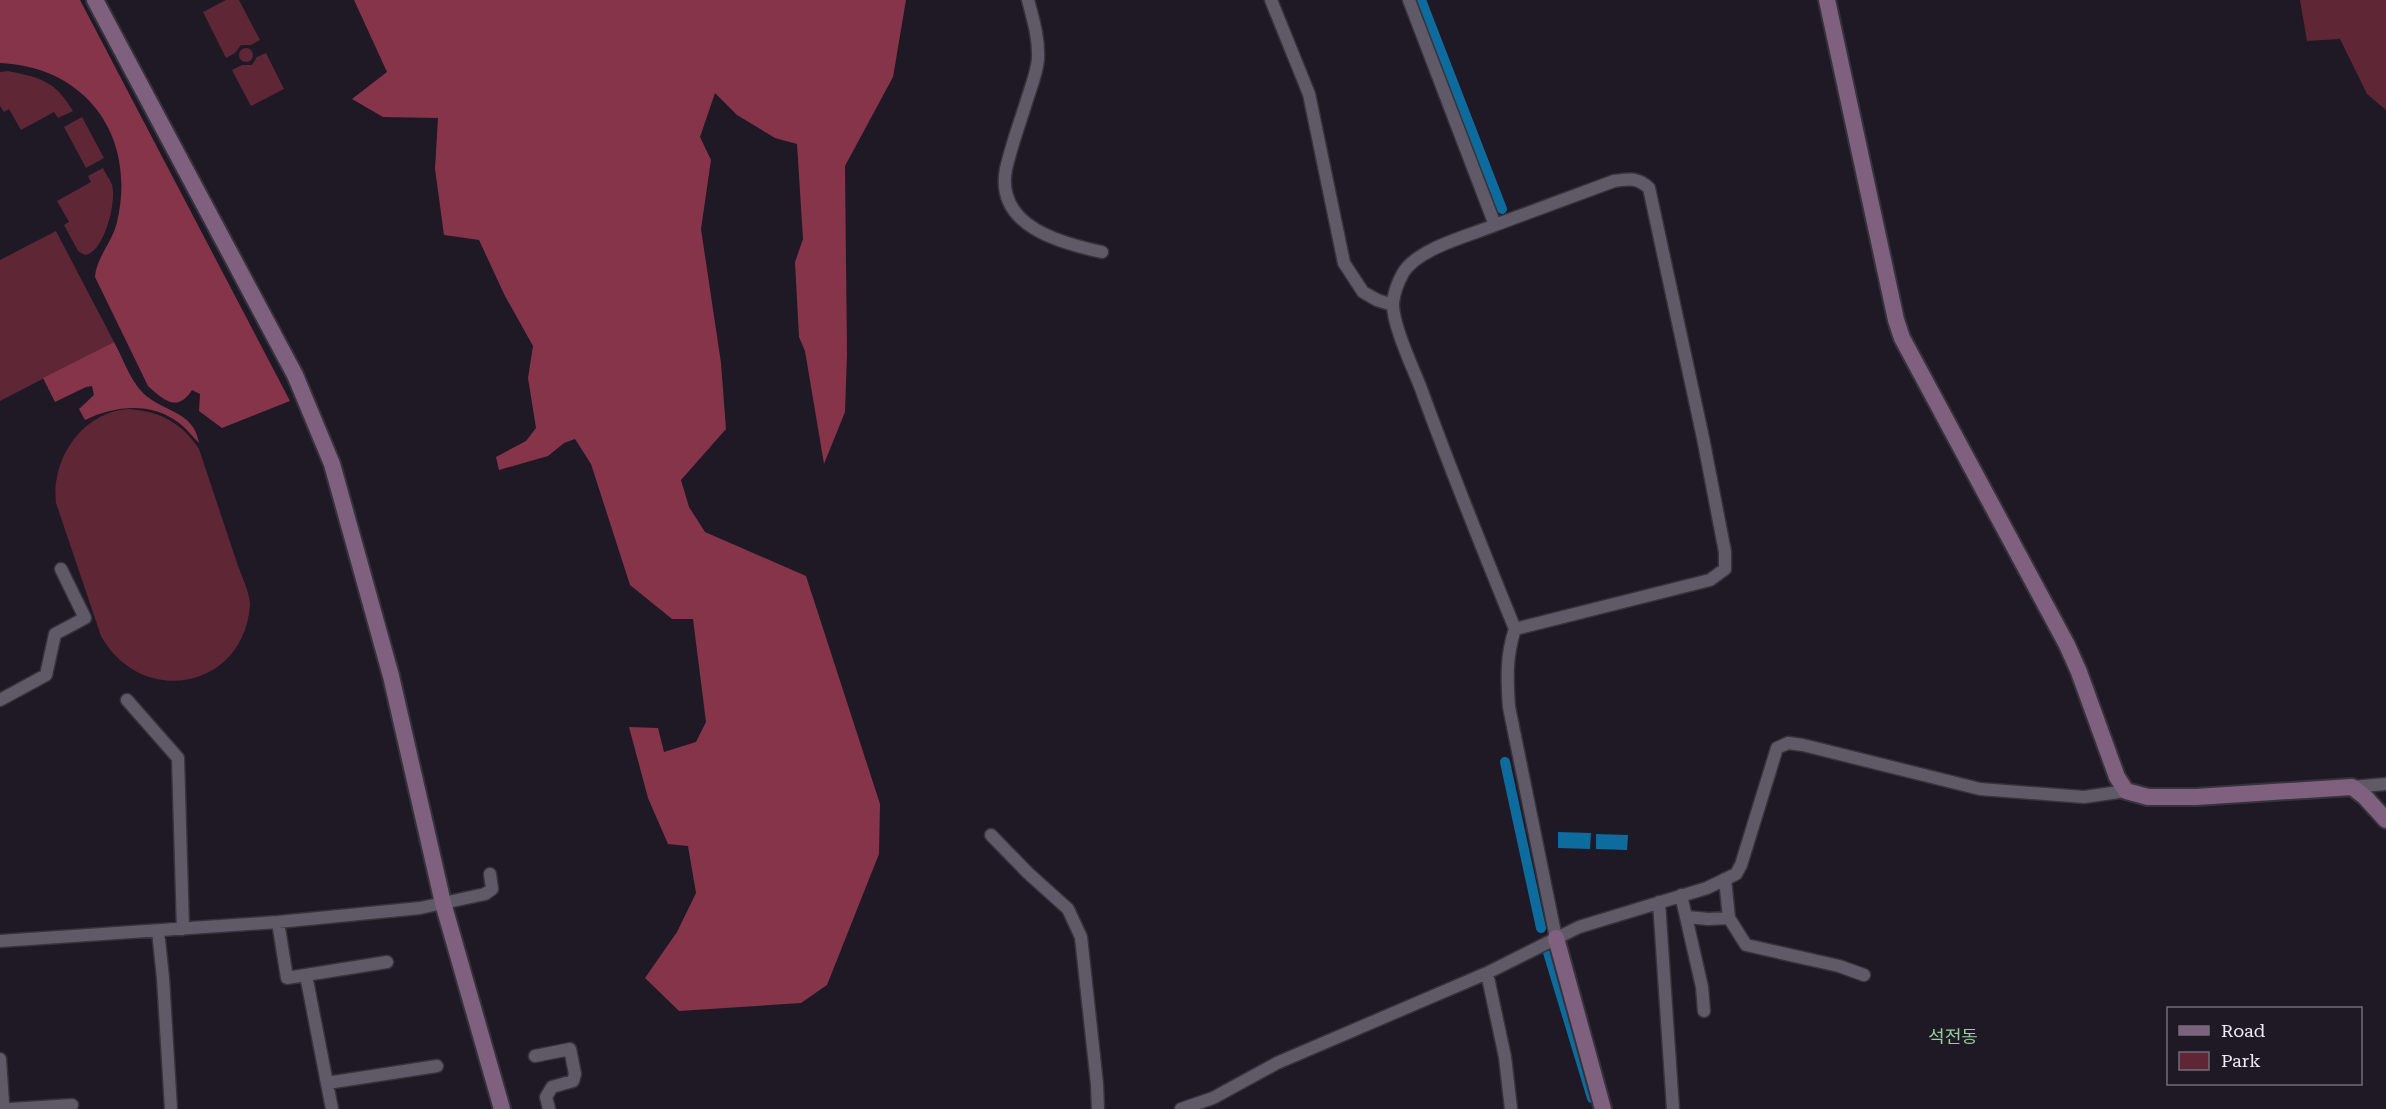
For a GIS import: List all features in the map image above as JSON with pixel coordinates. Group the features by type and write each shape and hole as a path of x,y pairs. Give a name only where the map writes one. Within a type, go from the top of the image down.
{"street":[{"path":"95,0 295,375 332,464 391,676 443,903 502,1109"},
{"path":"1028,0 1036,32 1038,61 1006,171 1009,202 1022,220 1045,235 1071,245 1102,252"},
{"path":"1271,0 1309,94 1344,263 1363,292 1393,305"},
{"path":"1409,0 1495,225"},
{"path":"1827,0 1896,320 1902,338 2067,645 2117,777 2126,791"},
{"path":"1515,629 1551,622 1710,580 1725,568 1725,552 1703,438 1649,188 1641,181 1633,179 1614,181 1423,254 1408,266 1402,275 1393,305 1399,331 1515,629 1510,644 1506,672 1509,706 1556,938 1603,1109"},
{"path":"0,700 46,675 55,634 85,618 61,569"},
{"path":"127,700 178,758 183,929"},
{"path":"1181,1109 1213,1098 1277,1063 1486,973 1579,927 1707,888 1736,874 1742,865 1777,748 1788,743 1980,789 2084,797 2126,791 2148,797 2196,797 2386,784"},
{"path":"2352,786 2386,820"},
{"path":"991,835 1068,909 1082,937 1098,1109"},
{"path":"0,941 278,922 420,908 485,894 492,889 490,874"},
{"path":"1725,879 1729,918 1746,945 1839,966 1864,975"},
{"path":"1681,895 1702,987 1704,1011"},
{"path":"1659,902 1673,1109"},
{"path":"1687,917 1729,918"},
{"path":"278,922 287,978 387,962"},
{"path":"158,931 171,1109"},
{"path":"1486,973 1505,1057 1511,1109"},
{"path":"306,975 332,1109"},
{"path":"535,1056 570,1049 575,1074 573,1081 552,1087 546,1097 549,1109"},
{"path":"0,1059 5,1108 72,1105"},
{"path":"327,1083 437,1066"}],"green space":[{"path":"226,0 239,0 260,40 251,45 241,45 235,53 226,58 203,12"},
{"path":"2300,0 2386,0 2386,110 2367,94 2340,39 2307,41"},
{"path":"246,48 251,50 253,55 251,60 246,62 241,60 239,55 241,50"},
{"path":"266,53 284,89 251,106 232,70 242,65 252,65 257,57"},
{"path":"8,71 46,82 60,93 73,111 58,118 54,112 21,130 9,109 4,112 0,106 0,72"},
{"path":"82,117 104,158 86,168 64,127"},
{"path":"103,168 112,185 111,214 98,245 92,252 85,255 78,251 64,225 69,222 57,201 91,182 88,176"},
{"path":"56,231 114,342 0,401 0,260"},
{"path":"130,409 170,420 185,432 199,449 249,595 250,605 244,634 230,656 211,671 188,679 164,680 140,673 119,659 101,636 56,503 59,470 74,440 98,418"}],"shaded area":[{"path":"0,0 80,0 290,401 222,428 199,411 200,394 192,390 176,403 160,396 148,386 95,277 98,263 115,229 121,191 120,162 112,136 99,112 81,93 58,78 31,68 0,63"},
{"path":"354,0 906,0 893,77 845,166 847,354 845,412 824,464 805,351 799,337 795,262 803,239 797,144 775,138 737,115 715,93 700,137 711,160 701,229 721,363 726,429 681,480 689,507 705,532 806,576 880,804 879,854 827,985 801,1003 679,1011 645,978 677,932 696,893 688,846 668,844 648,798 629,727 658,728 664,752 696,742 706,722 693,619 672,619 630,585 591,464 575,439 564,443 548,456 499,470 496,457 526,441 536,428 528,378 533,346 505,296 479,240 444,235 435,169 438,118 383,117 352,99 387,72"},
{"path":"114,342 142,392 191,424 199,443 182,425 157,411 120,409 85,420 79,409 94,395 92,386 55,402 43,378"}],"water":[{"path":"1558,832 1591,833 1590,849 1558,848"},
{"path":"1596,834 1628,835 1627,850 1596,849"}],"waterway":[{"path":"1421,0 1502,209"},
{"path":"1505,762 1541,928"},
{"path":"1547,949 1592,1098"}],"district":[{"name":"석전동","path":"1953,1037"}]}
